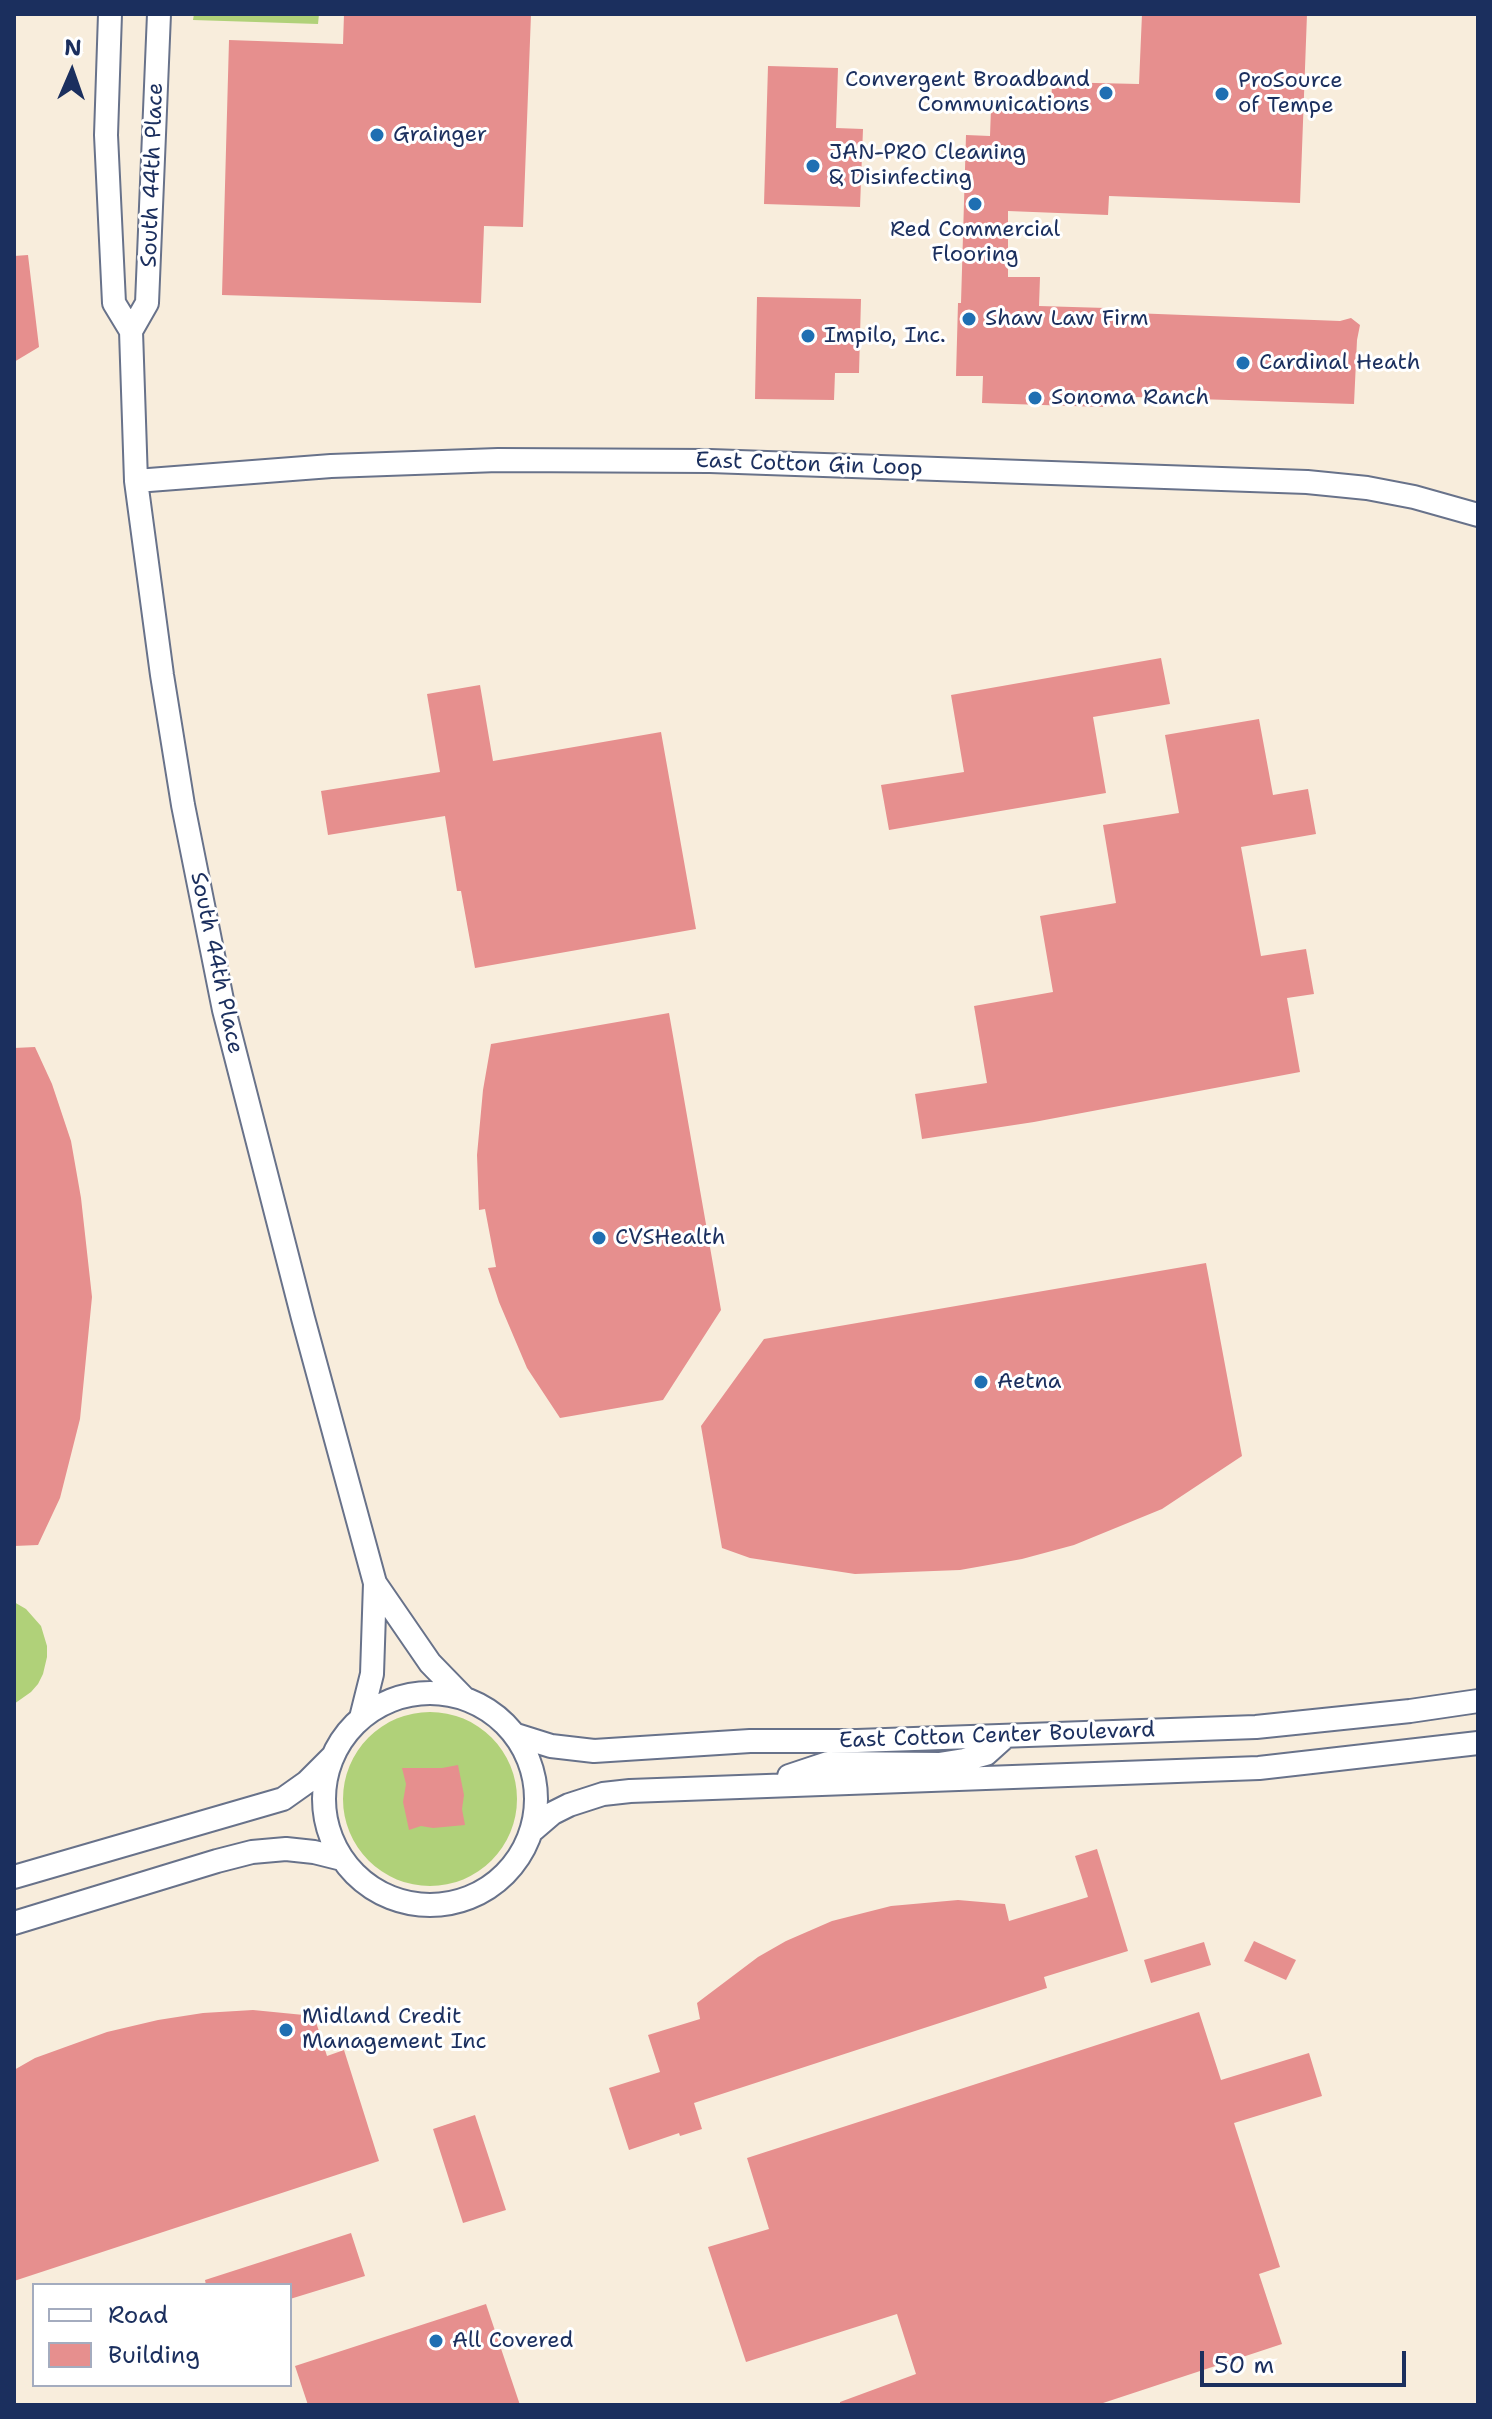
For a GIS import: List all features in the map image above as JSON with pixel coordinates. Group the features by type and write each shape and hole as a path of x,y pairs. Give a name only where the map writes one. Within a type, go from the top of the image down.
{"street":[{"name":"South 44th Place","path":"110,14 106,135 114,303 131,331 136,481 162,675 183,805 224,1010 375,1583 373,1669 361,1718"},
{"name":"South 44th Place","path":"131,331 147,303 159,14"},
{"name":"East Cotton Gin Loop","path":"136,481 347,465 498,460 710,461 1307,482 1414,497 1478,515"},
{"name":"South 44th Place","path":"375,1583 430,1663 464,1698"},
{"name":"East Cotton Center Boulevard","path":"423,1693 443,1693 464,1698 490,1711 516,1735 529,1757 536,1782 537,1803 532,1831 519,1859 504,1876 468,1898 446,1904 419,1905 383,1894 360,1879 342,1859 331,1840 324,1810 324,1791 333,1756 344,1736 361,1718 384,1703 423,1693"},
{"name":"East Cotton Center Boulevard","path":"516,1735 551,1746 594,1751 750,1741 857,1741 1256,1727 1364,1717 1478,1701"},
{"path":"765,1785 828,1763 939,1764 964,1760 986,1754 1006,1736"},
{"name":"East Cotton Center Boulevard","path":"532,1831 553,1813 603,1794 679,1787 1259,1768 1478,1743"},
{"name":"East Cotton Center Boulevard","path":"14,1877 283,1799 307,1782 333,1756"},
{"path":"14,1923 252,1852 286,1849 342,1859"}],"green space":[{"path":"194,14 319,14 318,24 193,20"},
{"path":"14,1602 26,1609 41,1626 47,1657 38,1684 14,1704"},
{"path":"430,1712 463,1718 492,1737 511,1766 517,1799 511,1832 492,1861 463,1880 430,1886 397,1880 368,1861 349,1832 343,1799 349,1766 368,1737 397,1718"}],"building":[{"name":"Grainger","path":"344,14 531,14 523,227 484,226 481,303 222,295 229,40 343,44"},
{"path":"1142,14 1307,14 1300,203 1109,196 1108,215 1008,211 1008,277 1040,277 1039,306 1106,308 1106,312 1340,321 1351,318 1360,325 1354,404 1103,396 1103,407 982,403 983,376 956,376 966,135 990,136 991,108 1051,111 1052,82 1139,84"},
{"name":"JAN-PRO Cleaning & Disinfecting","path":"768,66 838,68 836,128 863,129 860,207 764,204"},
{"path":"28,255 39,347 14,362 14,256"},
{"name":"Impilo, Inc.","path":"757,297 861,299 859,373 835,373 834,400 755,399"},
{"path":"1161,658 1170,704 1093,717 1106,793 889,830 881,785 964,772 951,695"},
{"path":"480,685 493,761 661,732 696,929 475,968 461,891 457,891 445,816 328,835 321,791 440,772 427,694"},
{"path":"1259,719 1273,795 1308,789 1316,834 1241,847 1261,956 1306,949 1314,994 1287,998 1300,1072 1034,1122 922,1139 915,1094 987,1083 974,1006 1053,992 1040,916 1116,903 1103,825 1179,813 1165,735"},
{"name":"CVSHealth","path":"669,1013 721,1310 663,1400 560,1418 527,1368 488,1268 496,1267 485,1209 479,1210 477,1155 491,1044"},
{"path":"35,1047 52,1084 71,1141 92,1297 80,1419 60,1498 38,1545 14,1546 14,1048"},
{"name":"Aetna","path":"1206,1263 1242,1456 1162,1509 1074,1545 1022,1559 960,1570 855,1574 750,1558 722,1548 701,1426 764,1339"},
{"path":"458,1765 464,1795 462,1809 465,1825 421,1826 409,1830 403,1802 406,1784 402,1768"},
{"path":"1097,1849 1128,1951 1044,1977 1047,1988 694,2103 702,2129 680,2136 679,2133 629,2150 609,2088 660,2072 648,2035 700,2019 697,2003 758,1957 832,1921 891,1906 958,1900 1005,1904 1009,1921 1088,1897 1075,1856"},
{"path":"1254,1941 1296,1960 1286,1980 1244,1961"},
{"path":"1204,1942 1211,1965 1151,1983 1144,1960"},
{"path":"253,2010 314,2016 327,2056 344,2050 379,2161 14,2281 14,2070 35,2058 107,2032 203,2013"},
{"path":"1199,2012 1221,2080 1309,2053 1322,2096 1234,2123 1280,2267 1259,2274 1282,2344 1097,2405 840,2405 840,2402 916,2374 897,2314 746,2362 708,2247 769,2229 747,2158"},
{"path":"475,2115 506,2210 463,2223 433,2129"},
{"path":"351,2233 365,2276 292,2298 292,2283 206,2283 205,2280"},
{"name":"All Covered","path":"486,2304 520,2405 308,2405 295,2366"}],"place":[{"name":"Convergent Broadband Communications","path":"1106,93"},
{"name":"ProSource of Tempe","path":"1222,94"},
{"name":"Grainger","path":"377,135"},
{"name":"JAN-PRO Cleaning & Disinfecting","path":"813,166"},
{"name":"Red Commercial Flooring","path":"975,204"},
{"name":"Shaw Law Firm","path":"969,319"},
{"name":"Impilo, Inc.","path":"808,336"},
{"name":"Cardinal Heath","path":"1243,363"},
{"name":"Sonoma Ranch","path":"1035,398"},
{"name":"CVSHealth","path":"599,1238"},
{"name":"Aetna","path":"981,1382"},
{"name":"Midland Credit Management Inc","path":"286,2030"},
{"name":"All Covered","path":"436,2341"}]}
